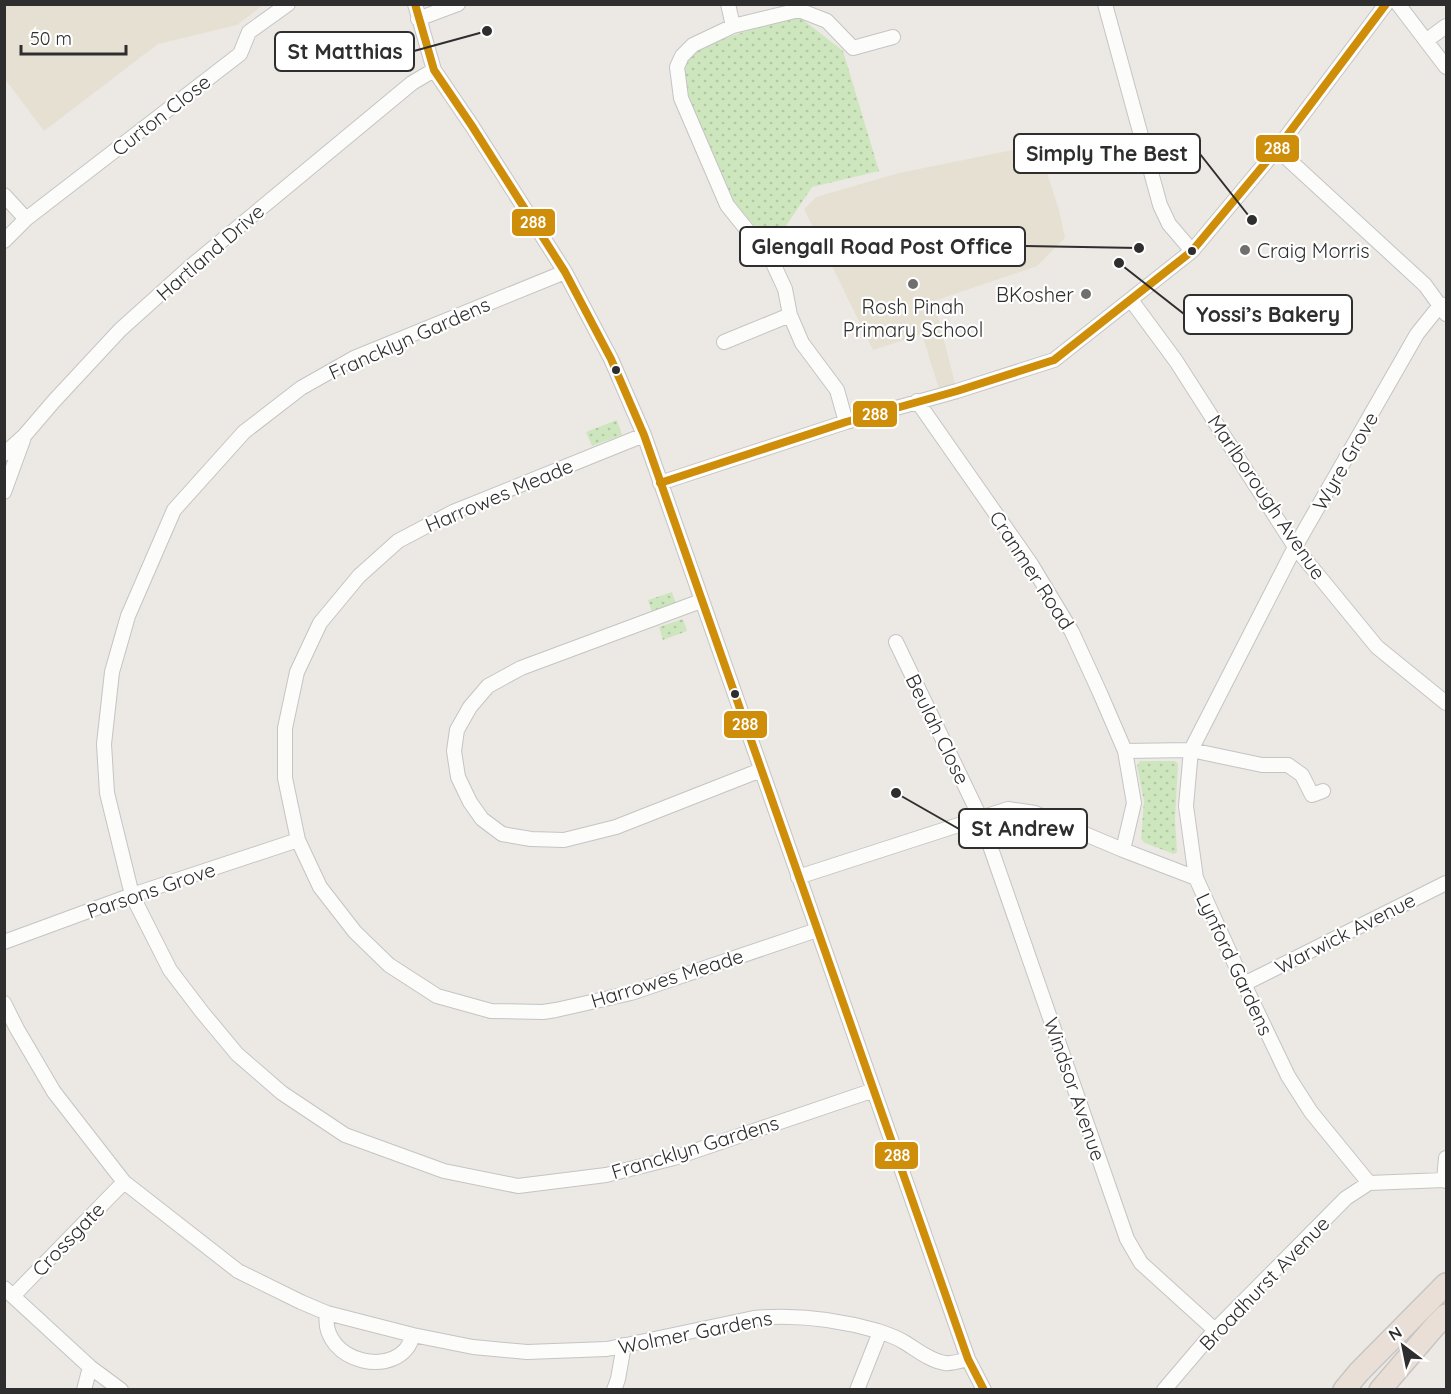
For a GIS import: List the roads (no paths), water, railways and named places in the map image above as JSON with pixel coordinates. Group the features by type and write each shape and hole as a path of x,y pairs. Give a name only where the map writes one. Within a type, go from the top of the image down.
{"highway":[{"path":"1344,1389 1446,1284"},
{"path":"1380,1389 1446,1314"}],"street":[{"name":"Curton Close","path":"4,241 26,219 240,54 249,32 288,4"},
{"path":"415,4 434,70 565,272 611,359 644,435 968,1359 984,1389"},
{"path":"418,19 458,4"},
{"path":"728,4 733,26"},
{"path":"1105,4 1160,205 1169,224 1192,251"},
{"path":"660,483 846,422 957,391 1054,360 1192,251 1277,149 1386,4"},
{"path":"1398,4 1446,67"},
{"path":"846,422 837,390 802,343 790,315 785,289 772,261 727,204 681,98 677,67 682,56 693,45 733,26 799,10 827,21 853,48 892,37"},
{"path":"1427,40 1446,26"},
{"name":"Hartland Drive","path":"4,454 24,436 120,330 190,267 412,84 434,70"},
{"path":"1277,149 1407,267 1444,309"},
{"path":"4,195 26,219"},
{"name":"Francklyn Gardens","path":"565,272 354,358 301,388 244,432 174,510 128,616 112,672 104,744 107,794 132,895 170,970 201,1012 237,1054 273,1086 345,1135 444,1171 518,1186 606,1175 674,1158 874,1090"},
{"name":"Marlborough Avenue","path":"1131,300 1176,361 1295,547 1377,647 1446,703"},
{"name":"Wyre Grove","path":"1191,750 1295,547 1417,334 1444,309"},
{"path":"724,342 790,315"},
{"name":"Cranmer Road","path":"917,402 1031,564 1072,632 1125,751 1134,803 1123,850"},
{"name":"Harrowes Meade","path":"644,435 453,512 398,541 359,576 320,623 297,672 285,728 285,778 298,840 320,887 355,932 389,965 437,996 491,1011 543,1012 631,993 817,930"},
{"path":"4,492 24,436"},
{"path":"701,602 521,668 488,686 470,707 457,730 454,751 458,777 470,802 482,819 502,834 531,839 564,840 616,827 761,770"},
{"name":"Beulah Close","path":"896,642 980,817"},
{"path":"1191,750 1186,806 1196,878"},
{"path":"1125,751 1191,750 1262,765 1288,765 1302,775 1312,795 1323,791"},
{"name":"Lynford Gardens","path":"798,877 1008,809 1035,813 1196,878 1288,1076 1311,1112 1369,1183"},
{"name":"Windsor Avenue","path":"980,817 1127,1239 1141,1263 1215,1330"},
{"name":"Parsons Grove","path":"4,942 132,895 298,840"},
{"name":"Warwick Avenue","path":"1244,984 1446,883"},
{"name":"Wolmer Gardens","path":"4,1002 54,1092 124,1182 238,1271 327,1313 413,1335 473,1347 527,1352 607,1349 754,1318 776,1316 822,1319 880,1332 901,1340 942,1363 949,1364 968,1359"},
{"path":"1369,1183 1445,1181 1446,1158"},
{"name":"Crossgate","path":"9,1292 124,1182"},
{"name":"Broadhurst Avenue","path":"1164,1389 1215,1330 1346,1198 1369,1183"},
{"path":"9,1292 90,1366 120,1389"},
{"path":"327,1313 327,1330 334,1344 345,1353 364,1362 388,1360 399,1356 406,1351 413,1335"},
{"path":"857,1389 880,1332"},
{"path":"614,1389 624,1345"},
{"path":"84,1389 90,1366"}],"place":[{"name":"St Matthias","path":"487,31"},
{"name":"Simply The Best","path":"1252,220"},
{"name":"Glengall Road Post Office","path":"1139,248"},
{"name":"Craig Morris","path":"1245,250"},
{"name":"Yossi’s Bakery","path":"1119,263"},
{"name":"Rosh Pinah Primary School","path":"913,284"},
{"name":"BKosher","path":"1086,294"},
{"name":"St Andrew","path":"896,793"}]}
